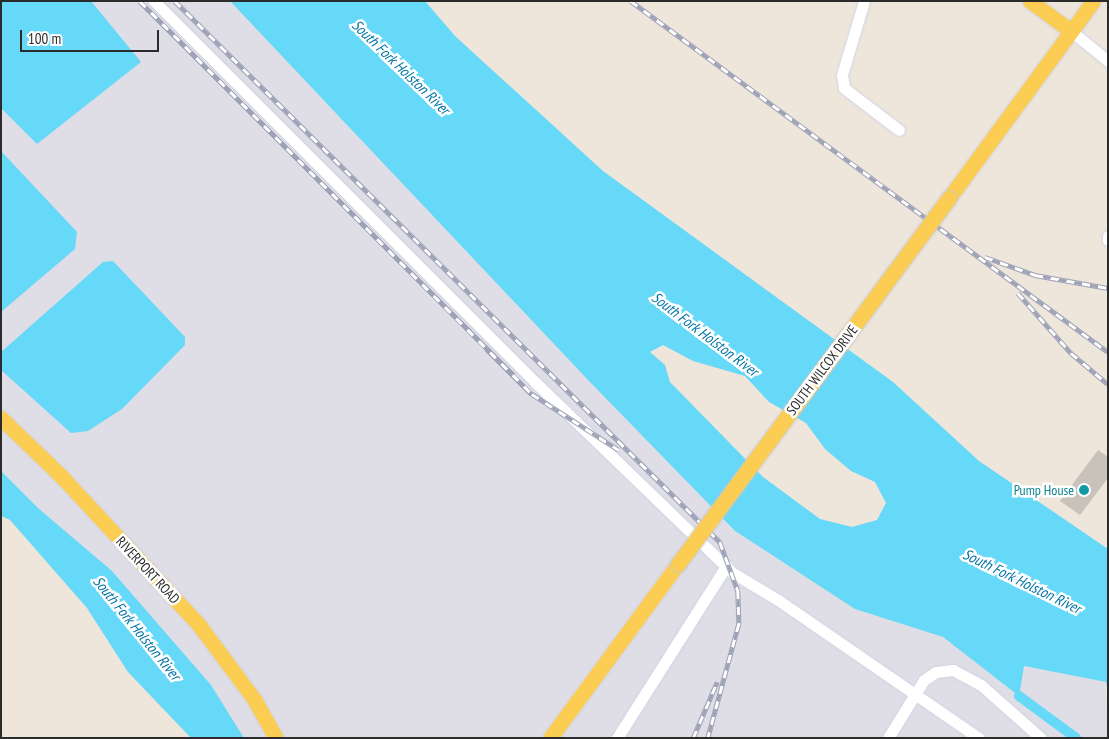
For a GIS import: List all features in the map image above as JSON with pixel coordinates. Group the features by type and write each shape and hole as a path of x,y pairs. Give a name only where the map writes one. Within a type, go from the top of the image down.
{"main road":[{"path":"1030,1 1071,31"},
{"name":"SOUTH WILCOX DRIVE","path":"550,738 1093,1"},
{"name":"RIVERPORT ROAD","path":"1,418 62,477 198,626 254,699 276,738"}],"street":[{"path":"154,1 528,376 726,566 918,694 979,738"},
{"path":"864,1 842,76 844,88 899,130"},
{"path":"1071,31 1108,61"},
{"path":"617,738 726,566"},
{"path":"888,738 918,694 924,680 936,672 953,670 981,685 1041,738"}],"shaded area":[{"path":"1,1 230,1 588,380 735,531 855,609 943,637 1018,695 1023,666 1106,682 1108,738 244,738 211,685 112,571 38,508 1,471"}],"water":[{"path":"1,1 91,1 141,62 37,144 1,108"},
{"name":"South Fork Holston River","path":"230,1 425,1 455,36 603,171 893,382 979,461 1108,549 1108,692 1106,682 1024,666 1019,696 943,637 855,609 735,531 588,380","holes":["663,345 693,361 745,376 769,402 806,423 825,449 851,471 875,482 886,503 877,520 852,527 820,519 763,477 670,382 665,365 650,352"]},
{"path":"1,151 77,232 75,249 1,312"},
{"path":"113,261 185,337 185,345 122,409 88,431 71,433 1,370 1,352 103,262"},
{"name":"South Fork Holston River","path":"1,471 38,508 112,571 211,685 244,738 191,738 128,672 87,608 10,520 1,516"}],"building":[{"name":"Pump House","path":"1098,450 1108,457 1108,478 1080,515 1060,501"}],"waterway":[{"path":"1019,696 1076,738"}],"railway":[{"path":"140,1 532,394 619,450"},
{"path":"175,1 720,542 738,591 739,624 708,738"},
{"path":"631,1 1108,352"},
{"path":"985,257 1035,275 1108,288"},
{"path":"1018,293 1071,353 1108,384"},
{"path":"693,738 717,682"}],"place":[{"name":"Pump House","path":"1084,490"}]}
